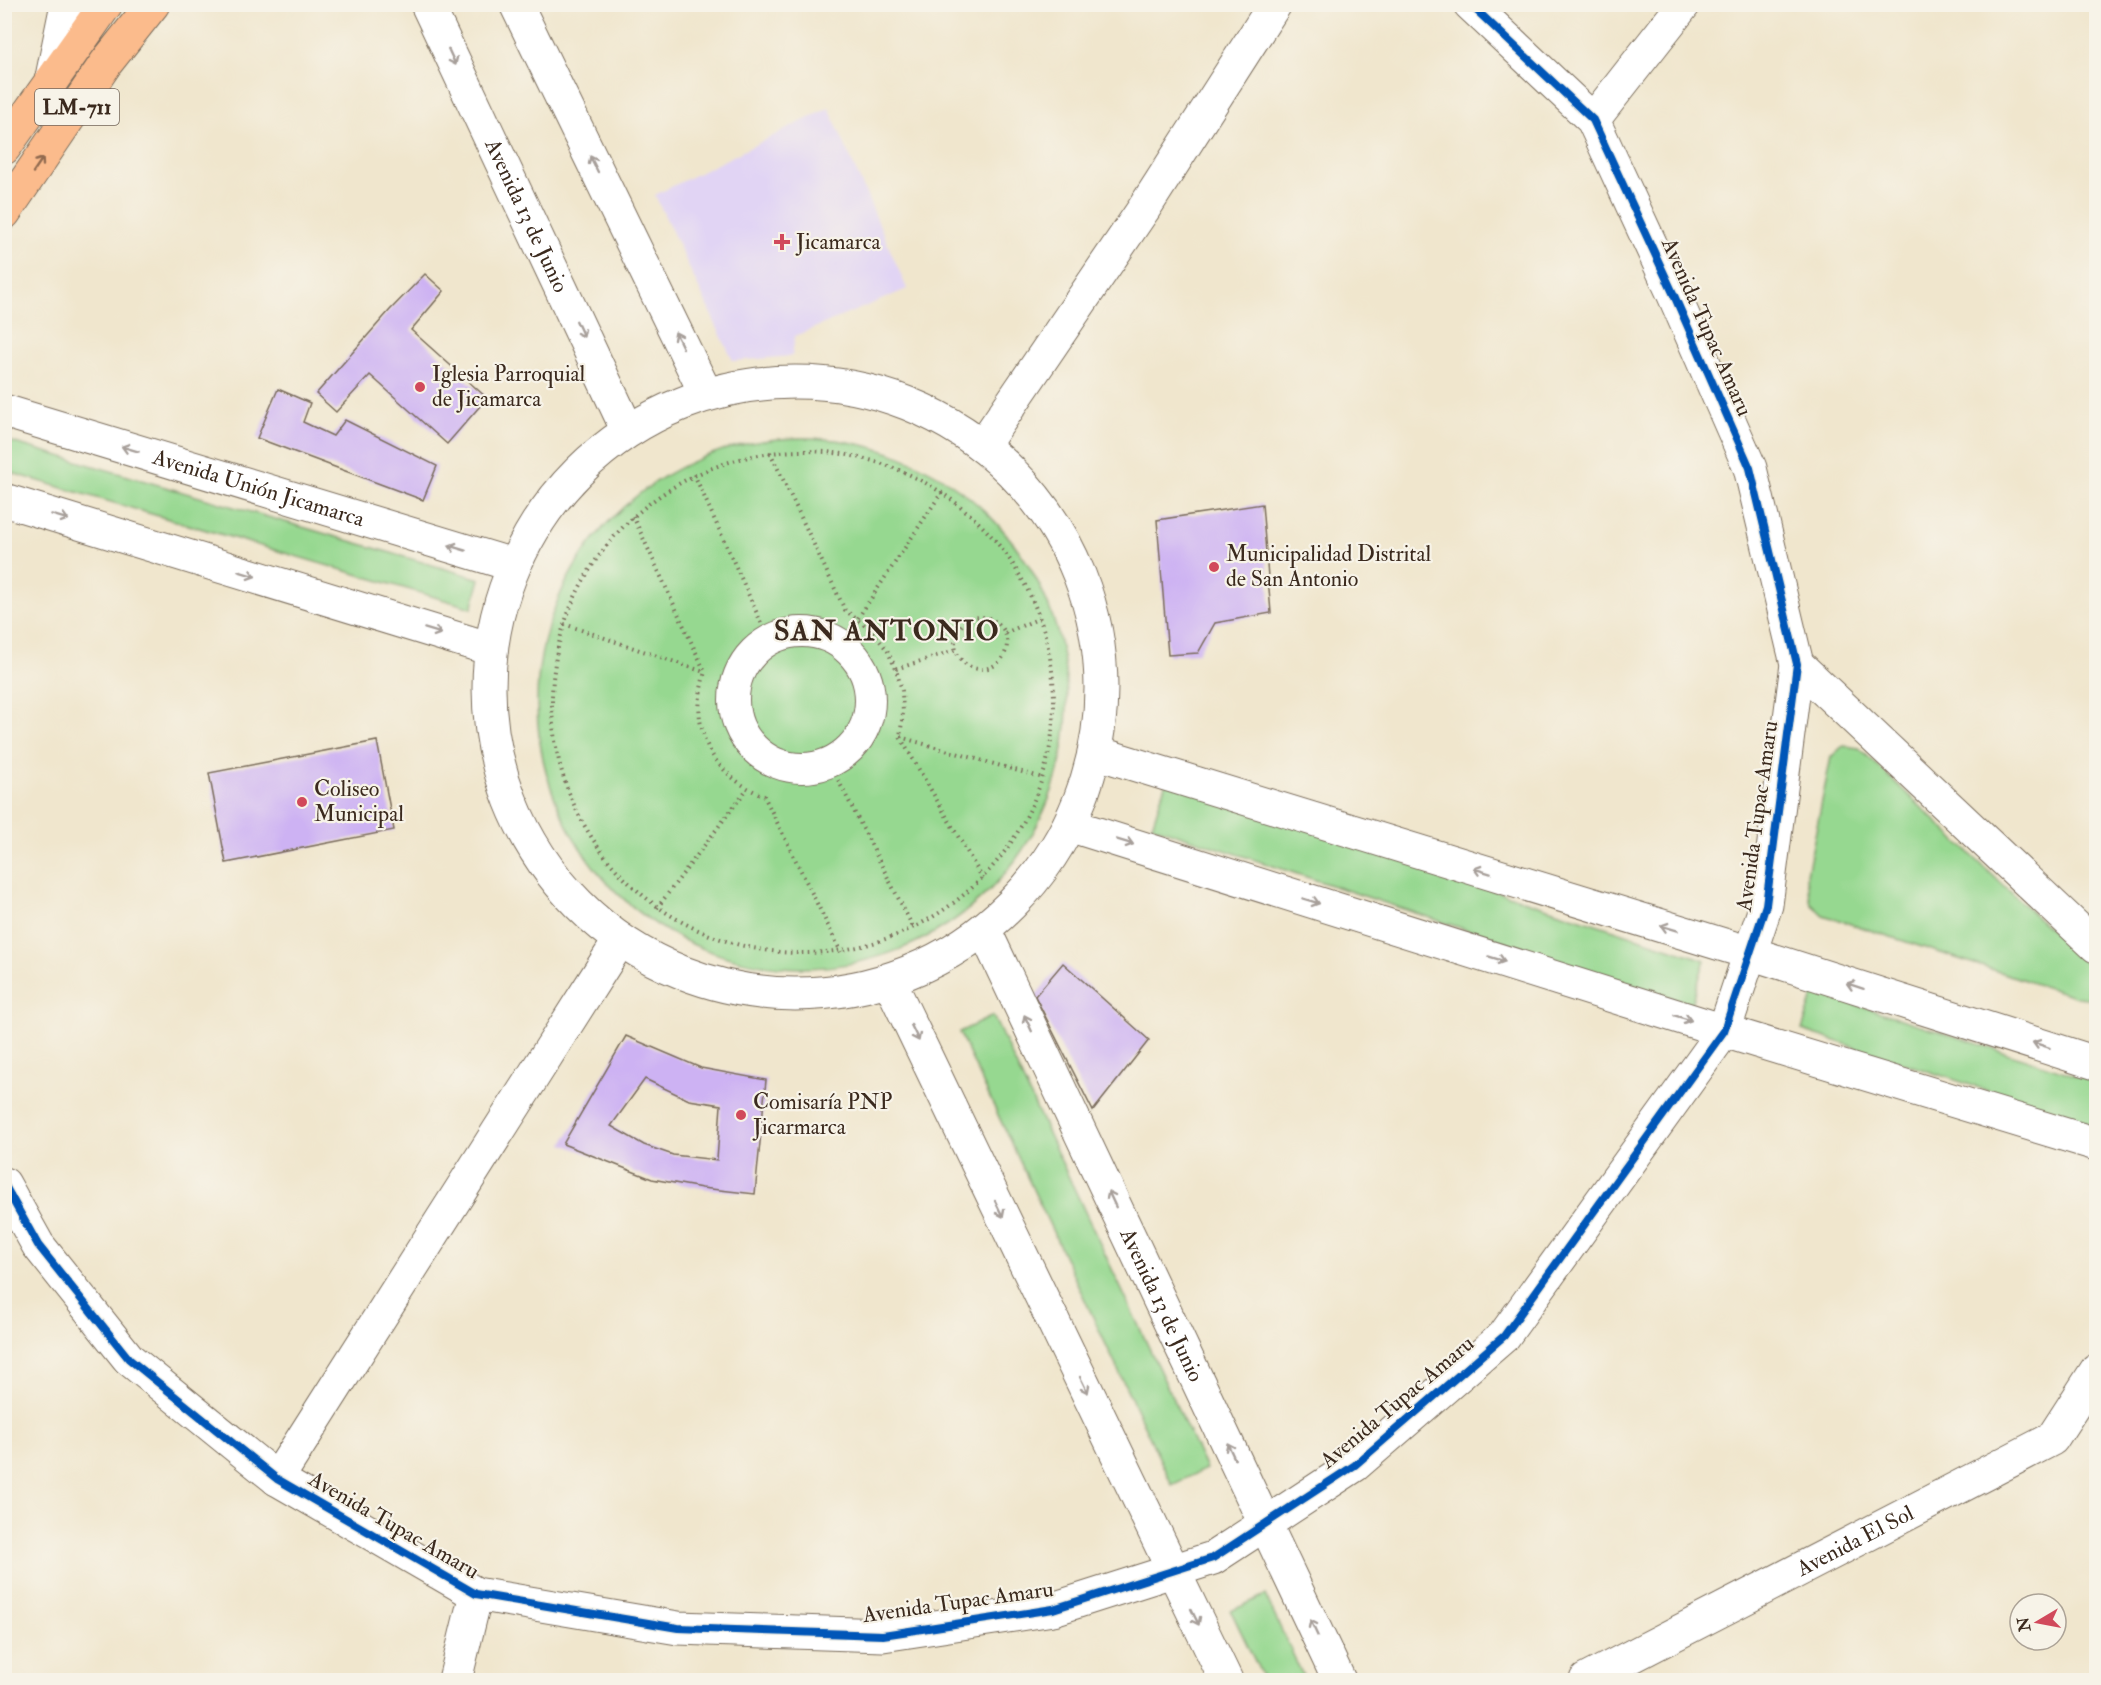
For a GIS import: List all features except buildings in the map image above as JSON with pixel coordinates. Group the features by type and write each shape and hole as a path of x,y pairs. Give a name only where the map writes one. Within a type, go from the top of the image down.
{"main road":[{"name":"LM-711","path":"4,148 106,4"},
{"name":"LM-711","path":"4,213 106,63 153,4"}],"street":[{"path":"51,81 67,4"},
{"name":"Avenida 13 de Junio","path":"427,4 627,429"},
{"path":"516,4 705,392"},
{"path":"983,445 1143,210 1275,4"},
{"name":"Avenida Tupac Amaru","path":"4,1184 38,1245 129,1359 276,1479 476,1594 678,1628 883,1635 1053,1609 1213,1558 1354,1465 1504,1336 1724,1031 1766,905 1797,664 1750,468 1593,120 1470,4"},
{"path":"1593,120 1684,4"},
{"path":"777,380 850,384 920,406 983,445 1032,493 1069,551 1092,615 1101,684 1094,752 1084,789 1069,825 1049,860 1024,892 996,920 963,945 927,965 889,980 820,994 750,992 682,973 620,940 570,896 530,842 503,781 489,715 491,649 513,565 559,488 627,429 705,392 777,380"},
{"name":"Avenida Unión Jicamarca","path":"4,411 513,565"},
{"path":"4,500 491,649"},
{"path":"808,632 828,636 845,646 858,661 868,680 871,699 868,720 860,737 847,753 830,764 810,769 789,768 769,761 753,748 740,731 734,710 734,690 741,670 753,652 770,640 789,633 808,632"},
{"path":"1797,664 2097,946"},
{"path":"1094,752 1750,952 2097,1063"},
{"path":"1069,825 1724,1031 2097,1144"},
{"name":"Avenida 13 de Junio","path":"984,929 1340,1680"},
{"path":"276,1479 620,940"},
{"path":"889,980 1226,1680"},
{"name":"Avenida El Sol","path":"1586,1680 2052,1438 2097,1371"},
{"path":"455,1680 476,1594"}],"path":[{"path":"815,449 859,456 903,470 942,492 984,527 1016,569 1040,618 1052,671 1053,692 1053,725 1043,778 1019,832 983,879 951,907 914,929 879,943 841,952 792,955 745,948 699,932 657,908 610,865 576,811 556,750 552,687 564,624 580,584 603,548 633,516 662,492 694,474 731,459 770,451 815,449"},
{"path":"770,451 845,610 872,631 887,650 896,669 902,691 903,713 900,737 983,879"},
{"path":"694,474 770,640"},
{"path":"858,618 942,492"},
{"path":"633,516 705,672 700,689 699,707 701,728 708,749 733,779 747,789 764,796 841,952"},
{"path":"976,616 994,620 1005,633 1006,652 1001,660 984,669 975,669 966,665 955,650 956,632 961,625 976,616"},
{"path":"1005,633 1040,618"},
{"path":"564,624 705,672"},
{"path":"896,669 955,650"},
{"path":"900,737 1043,778"},
{"path":"830,764 914,929"},
{"path":"657,908 747,789"}],"shaded area":[{"name":"Jicamarca","path":"829,108 907,289 795,336 792,356 733,361 655,195"}],"green space":[{"path":"802,438 854,443 903,459 949,483 989,516 1022,556 1046,602 1062,651 1067,703 1062,755 1046,804 1022,850 989,890 949,923 903,947 854,963 802,968 750,963 701,947 655,923 615,890 582,850 558,804 542,755 537,703 542,651 558,602 582,556 615,516 655,483 701,459 750,443"},
{"path":"5,440 480,579 472,608 5,471"},
{"path":"1843,746 1859,748 2086,964 2096,979 2095,999 2077,997 1823,915 1811,904 1806,879 1831,757"},
{"path":"1166,782 1705,960 1691,1004 1152,826"},
{"path":"1815,991 2096,1082 2096,1126 1802,1030"},
{"path":"993,1016 1206,1469 1172,1485 959,1032"},
{"path":"1265,1595 1305,1680 1264,1680 1231,1611"}],"cycle path":[{"path":"4,1184 38,1245 129,1359 277,1479 476,1594 678,1628 883,1635 1053,1609 1213,1558 1355,1465 1504,1336 1724,1031 1766,905 1797,664 1750,468 1593,120 1470,4"}],"place":[{"name":"Jicamarca","path":"782,242"},
{"name":"Iglesia Parroquial de Jicamarca","path":"420,387"},
{"name":"Municipalidad Distrital de San Antonio","path":"1214,567"},
{"name":"Coliseo Municipal","path":"302,802"},
{"name":"Comisaría PNP Jicarmarca","path":"741,1115"}],"district":[{"name":"SAN ANTONIO","path":"887,631"}]}
